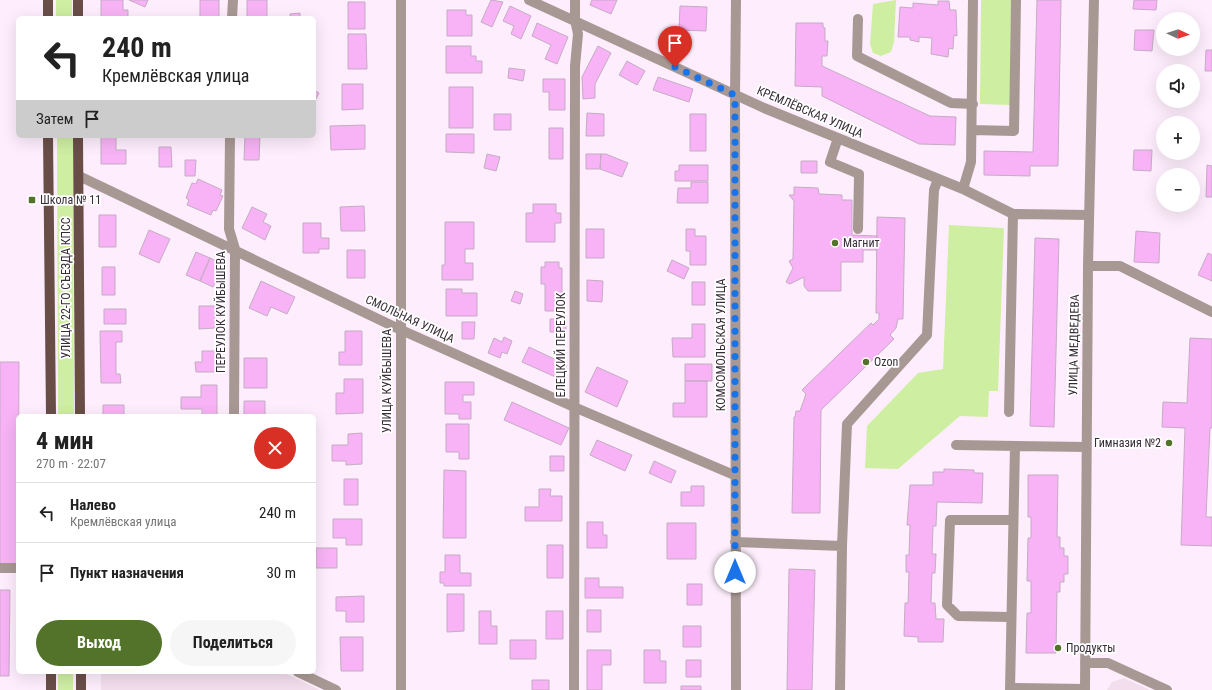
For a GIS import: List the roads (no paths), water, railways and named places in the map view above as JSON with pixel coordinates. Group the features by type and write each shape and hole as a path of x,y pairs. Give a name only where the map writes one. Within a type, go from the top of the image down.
{"main road":[{"path":"48,0 48,16"},
{"path":"78,0 78,16"},
{"name":"УЛИЦА 22-ГО СЪЕЗДА КПСС","path":"48,138 51,414"},
{"name":"УЛИЦА 22-ГО СЪЕЗДА КПСС","path":"78,138 80,414"},
{"path":"51,674 51,690"},
{"path":"81,674 81,690"}],"street":[{"path":"232,16 233,0"},
{"name":"УЛИЦА КУЙБЫШЕВА","path":"401,0 399,329 401,690"},
{"name":"КРЕМЛЁВСКАЯ УЛИЦА","path":"530,0 735,95 963,189 1013,214 1089,215"},
{"name":"ЕЛЕЦКИЙ ПЕРЕУЛОК","path":"574,690 575,74 578,34 575,20 575,0"},
{"name":"КОМСОМОЛЬСКАЯ УЛИЦА","path":"736,0 734,475 736,690"},
{"path":"963,189 971,162 973,104 973,0"},
{"path":"972,130 1014,131 1016,0"},
{"name":"УЛИЦА МЕДВЕДЕВА","path":"1085,689 1088,266 1094,0"},
{"path":"858,19 857,56 951,103 973,104"},
{"name":"ПЕРЕУЛОК КУЙБЫШЕВА","path":"230,138 229,229 235,249 234,414"},
{"path":"838,138 830,162 859,174 858,229"},
{"name":"СМОЛЬНАЯ УЛИЦА","path":"79,176 235,249 399,329 574,408 734,475"},
{"path":"840,690 842,546 847,424 927,335 934,190 938,179"},
{"path":"1009,412 1013,214"},
{"path":"1088,266 1120,266 1212,312"},
{"path":"956,445 1086,447"},
{"path":"1015,446 1010,618 1010,689 1085,689"},
{"path":"1010,618 958,616 947,606 950,520 1013,520"},
{"path":"735,542 842,546"},
{"path":"0,568 16,568"},
{"path":"1085,663 1108,663 1167,690"},
{"path":"302,674 336,690"}],"place":[{"name":"Школа № 11","path":"32,200"},
{"name":"Магнит","path":"835,243"},
{"name":"Ozon","path":"866,362"},
{"name":"Гимназия №2","path":"1169,443"},
{"name":"Продукты","path":"1058,648"}]}
